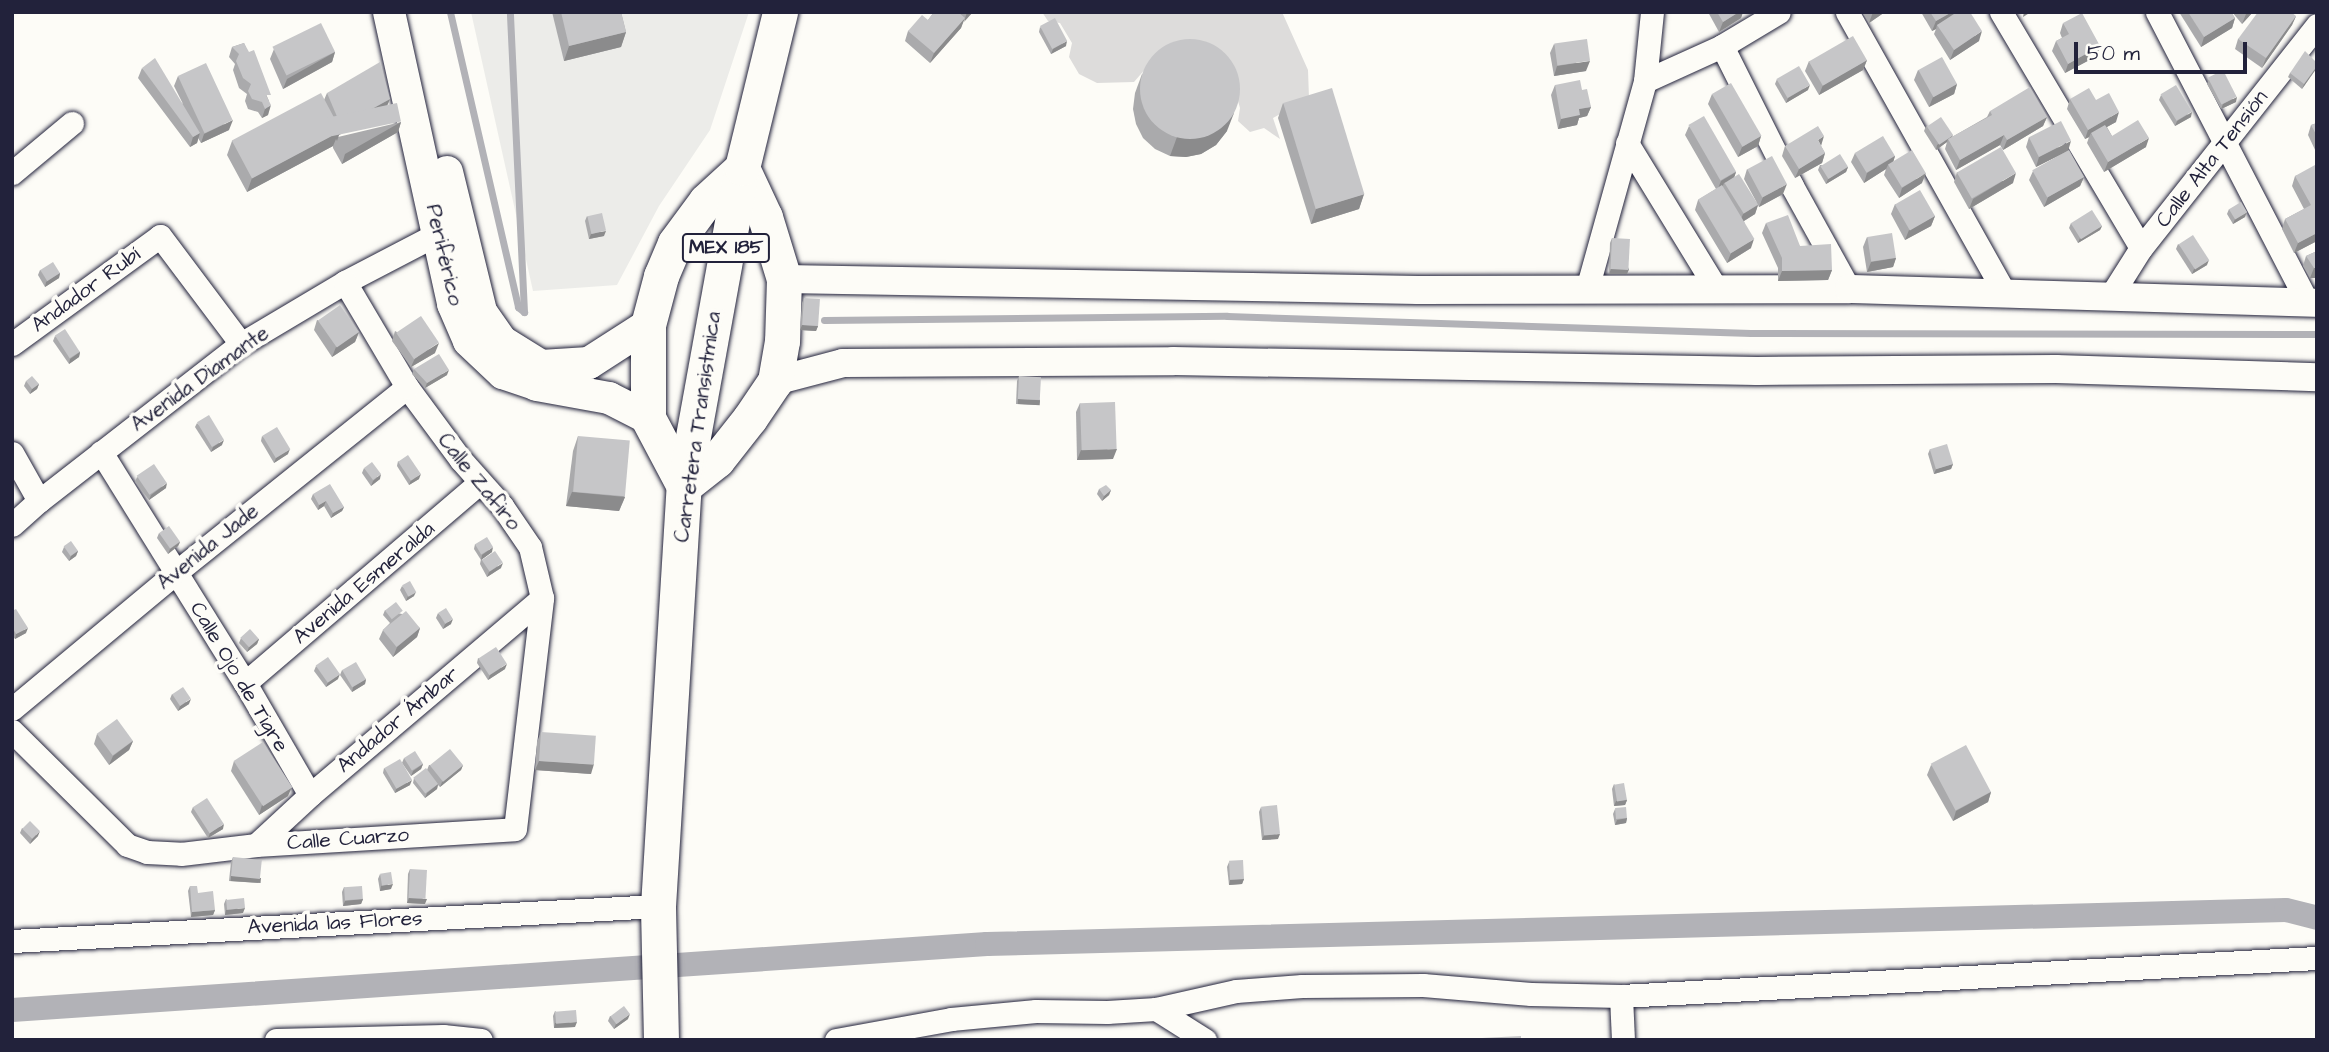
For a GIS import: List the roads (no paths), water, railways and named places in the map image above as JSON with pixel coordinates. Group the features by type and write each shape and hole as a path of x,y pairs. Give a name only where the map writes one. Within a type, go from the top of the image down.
{"main road":[{"name":"Periférico","path":"389,12 453,304 469,341 541,366 589,363 648,325"},
{"name":"Periférico","path":"411,12 481,312 503,373 537,385 609,398 648,418"},
{"name":"Carretera Transistmica","path":"658,919 684,486 742,168 780,12"},
{"path":"742,168 765,217 784,279 782,341 775,381 717,460 684,486 648,418 648,325 661,276 675,243 706,201 742,168"},
{"name":"MEX 185","path":"658,919 661,1040"}],"street":[{"path":"1587,289 1645,82 1652,12"},
{"path":"1645,82 1721,46 1779,12"},
{"path":"1847,12 2005,293"},
{"path":"2001,12 2141,248"},
{"path":"2157,12 2225,145 2312,303"},
{"name":"Calle Alta Tensión","path":"2110,297 2141,248 2225,145 2313,24"},
{"path":"1721,46 1792,187 1849,289"},
{"path":"12,173 72,123"},
{"path":"1627,143 1716,288"},
{"name":"Avenida Diamante","path":"12,525 39,500 241,344 345,282 439,233"},
{"name":"Andador Rubí","path":"12,344 160,236 241,344"},
{"path":"784,279 1125,286 1849,289 2312,303"},
{"name":"Calle Zafiro","path":"345,282 407,387 480,482 502,506 530,547 542,598 515,829"},
{"path":"775,381 843,363 1173,361 1757,371 2056,369 2317,377"},
{"name":"Avenida Jade","path":"12,709 175,573 407,387"},
{"name":"Calle Ojo de Tigre","path":"101,452 245,683 310,795"},
{"path":"12,453 39,500"},
{"name":"Avenida Esmeralda","path":"245,683 480,482"},
{"name":"Andador Ámbar","path":"256,845 310,795 542,598"},
{"name":"Calle Cuarzo","path":"12,731 127,845 147,852 181,854 256,845 515,829"},
{"name":"Avenida las Flores","path":"12,941 658,919"},
{"path":"836,1040 951,1019 1036,1011 1156,1009 1236,991 1302,986 1423,985 1531,994 1621,996 2317,958"},
{"path":"1621,996 1623,1040"},
{"path":"1156,1009 1205,1040"},
{"path":"276,1040 481,1040"}],"waterway":[{"path":"450,12 518,307 524,312 510,12"},
{"path":"824,320 1227,316 1751,333 2317,334"},
{"path":"12,1010 987,944 2286,910 2317,918"}]}
